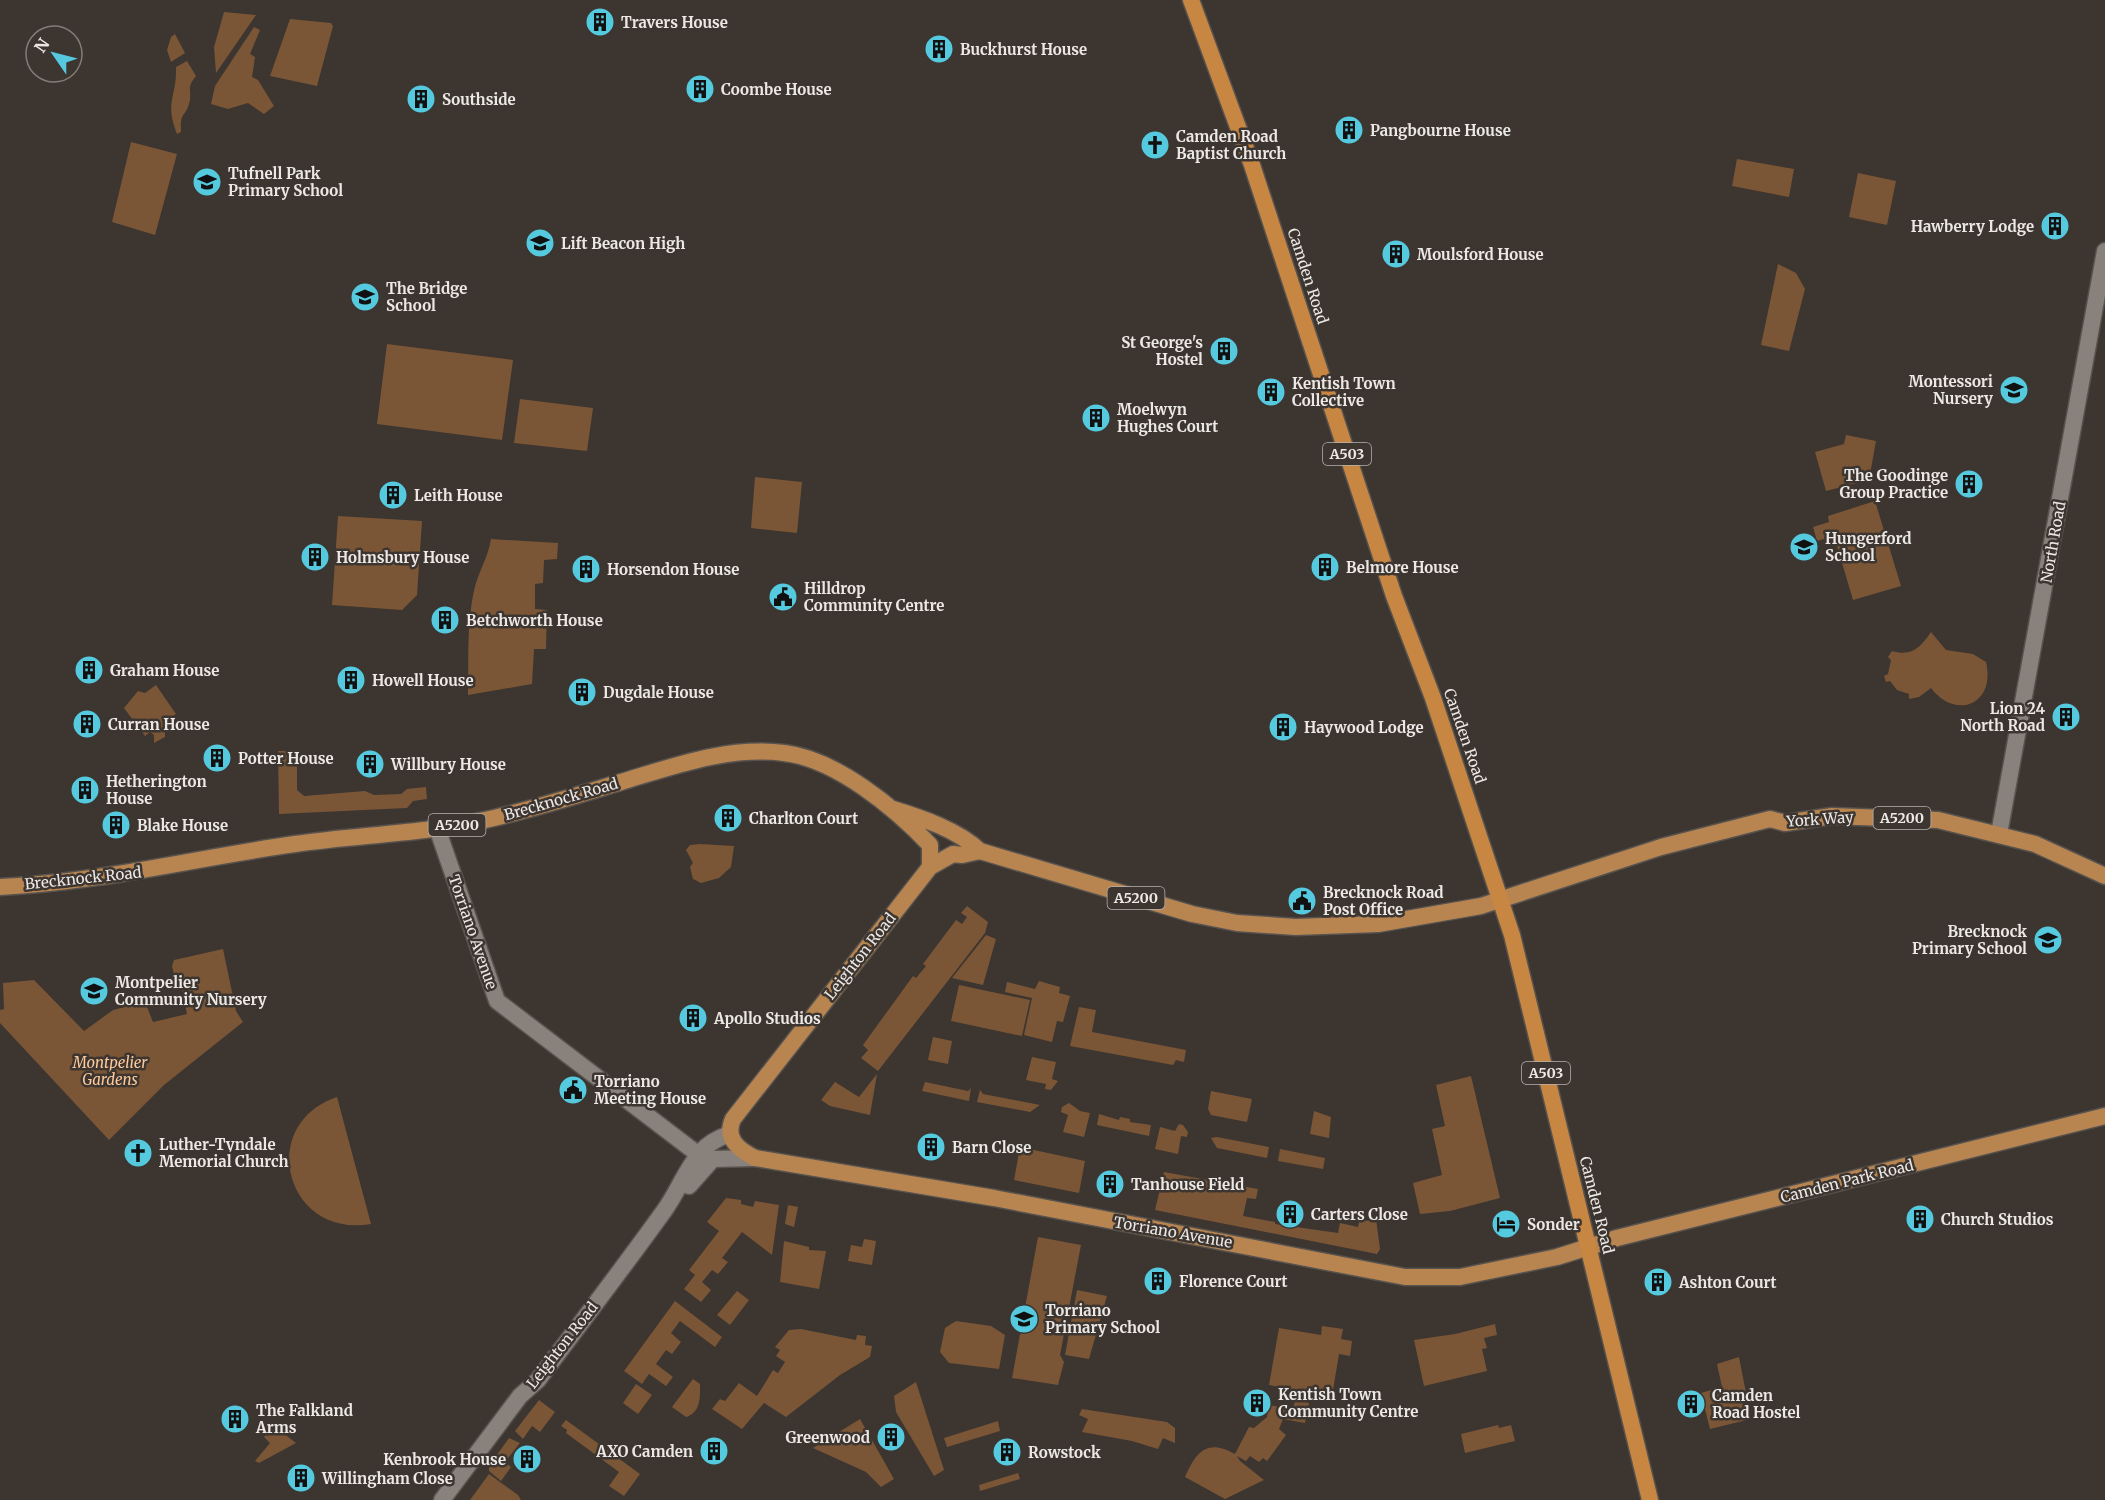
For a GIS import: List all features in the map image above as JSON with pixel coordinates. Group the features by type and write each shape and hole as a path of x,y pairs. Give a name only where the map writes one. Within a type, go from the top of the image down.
{"highway":[{"name":"Camden Road","path":"1191,0 1252,165 1394,596 1437,708 1501,900 1518,956 1650,1500"}],"main road":[{"name":"Brecknock Road","path":"0,886 123,875 296,844 479,821 564,800 682,763 741,753 783,753 812,760 894,809 917,816 971,842 980,851 1148,902 1237,923 1296,927 1378,924 1430,916 1501,900"},
{"name":"Brecknock Road","path":"894,809 930,845 930,867"},
{"name":"York Way","path":"1501,900 1661,847 1770,819 1785,824 1832,816 1926,820 1999,834 2035,844 2105,876"},
{"name":"A5200","path":"930,867 953,854 962,855 980,851"},
{"name":"Leighton Road","path":"730,1134 730,1126 739,1111 930,867"},
{"name":"Camden Park Road","path":"1589,1246 2105,1116"},
{"path":"730,1134 732,1142 755,1158"},
{"name":"Torriano Avenue","path":"755,1158 994,1197 1415,1278 1460,1277 1557,1257 1589,1246"}],"street":[{"name":"North Road","path":"1999,834 2105,251"},
{"name":"Torriano Avenue","path":"437,828 497,1001 699,1155"},
{"name":"Leighton Road","path":"680,1189 680,1179 710,1142 730,1134"},
{"name":"Leighton Road","path":"442,1500 520,1396 544,1371 680,1189 689,1186 713,1159 755,1158"}],"green space":[{"path":"224,12 256,15 216,73 214,47"},
{"path":"290,19 331,23 333,26 317,86 270,76"},
{"path":"254,27 260,30 250,54 255,57 252,77 258,80 274,106 264,114 248,103 228,109 211,104 215,86"},
{"path":"175,34 185,53 171,62 167,50 171,37"},
{"path":"187,61 196,76 190,87 190,100 182,118 181,132 177,134 171,106 176,67"},
{"path":"131,142 177,154 155,235 112,222"},
{"path":"1737,159 1794,169 1789,197 1732,186"},
{"path":"1858,173 1896,181 1887,225 1849,217"},
{"path":"1778,264 1796,273 1805,289 1789,351 1761,345"},
{"path":"387,344 513,360 502,440 377,424"},
{"path":"520,399 593,408 587,451 514,443"},
{"path":"1846,435 1876,441 1869,480 1826,491 1815,452 1844,444"},
{"path":"755,477 802,482 797,533 751,528"},
{"path":"1875,501 1901,586 1853,600 1834,536 1817,541 1813,527 1829,522 1828,516"},
{"path":"338,516 422,521 417,595 402,610 332,605"},
{"path":"491,539 558,543 557,559 544,560 543,583 535,584 535,609 547,610 546,649 534,649 532,684 468,695 469,639 473,597"},
{"path":"1931,632 1946,650 1973,654 1986,662 1988,677 1985,688 1980,697 1972,703 1952,704 1941,698 1931,688 1919,697 1909,699 1909,694 1897,690 1890,681 1886,682 1884,676 1888,674 1891,660 1888,657 1892,651 1910,652 1924,642"},
{"path":"156,685 176,714 165,722 165,737 154,743 154,735 150,732 145,736 124,708 138,691 145,693"},
{"path":"278,751 297,751 297,790 304,796 365,791 374,795 401,794 407,789 426,787 427,799 413,801 407,808 279,814"},
{"path":"690,845 734,846 731,867 719,878 701,883 693,879 690,867 693,863 686,850"},
{"path":"967,906 988,922 985,933 878,1071 861,1058 868,1050 863,1045 913,976 916,978 926,966 923,964 956,920 962,924 967,917 961,913"},
{"path":"986,935 996,939 983,985 952,978"},
{"name":"Montpelier Gardens","path":"223,949 236,1011 243,1022 164,1085 109,1140 0,1023 0,1010 4,1009 3,983 34,980 84,1031 113,1010 145,1002 153,1022 187,1014 181,986 177,987 172,966 174,960"},
{"path":"1039,981 1060,987 1059,993 1070,996 1063,1022 1057,1021 1052,1042 1024,1035 1032,998 1005,992 1007,982 1035,989"},
{"path":"959,985 1030,1000 1022,1036 951,1021"},
{"path":"1079,1007 1096,1010 1092,1032 1186,1050 1184,1062 1176,1060 1173,1065 1070,1046"},
{"path":"933,1037 952,1041 948,1064 928,1060"},
{"path":"1032,1057 1056,1062 1052,1079 1058,1081 1051,1090 1045,1089 1046,1084 1026,1080"},
{"path":"877,1074 870,1115 830,1106 821,1100 835,1082 859,1097"},
{"path":"1471,1076 1500,1198 1450,1211 1420,1214 1413,1183 1442,1175 1432,1129 1445,1126 1436,1085"},
{"path":"925,1082 968,1091 971,1088 969,1101 922,1091"},
{"path":"980,1090 983,1094 1040,1105 1030,1112 977,1102"},
{"path":"1211,1091 1252,1099 1247,1122 1211,1115 1208,1109"},
{"path":"337,1097 371,1224 342,1224 318,1214 301,1198 291,1176 289,1153 296,1130 312,1111"},
{"path":"1069,1103 1080,1111 1090,1113 1084,1137 1063,1132 1068,1115 1061,1112 1062,1107"},
{"path":"1314,1111 1331,1117 1329,1138 1310,1134"},
{"path":"1099,1114 1151,1125 1149,1136 1097,1125"},
{"path":"1179,1124 1183,1125 1188,1132 1187,1137 1181,1136 1178,1154 1155,1149 1160,1127 1175,1131"},
{"path":"1217,1137 1269,1147 1267,1158 1217,1148 1211,1138"},
{"path":"1020,1147 1085,1161 1079,1193 1014,1180"},
{"path":"1280,1149 1325,1158 1323,1169 1278,1161"},
{"path":"1164,1172 1258,1189 1256,1199 1247,1198 1243,1216 1275,1222 1275,1224 1338,1233 1340,1223 1358,1227 1359,1222 1376,1219 1380,1249 1377,1254 1155,1210"},
{"path":"726,1198 741,1200 741,1204 753,1207 755,1201 779,1205 772,1255 742,1232 722,1258 728,1262 718,1274 712,1270 702,1282 711,1290 701,1302 684,1289 695,1275 689,1270 719,1231 707,1222"},
{"path":"788,1205 798,1207 794,1227 785,1224"},
{"path":"1038,1237 1081,1245 1060,1355 1064,1362 1058,1385 1012,1378"},
{"path":"864,1239 876,1241 872,1265 848,1261 851,1245 862,1247"},
{"path":"784,1241 809,1247 809,1250 826,1251 819,1289 780,1282"},
{"path":"1077,1290 1107,1296 1089,1359 1065,1355"},
{"path":"737,1291 749,1300 730,1325 717,1315"},
{"path":"675,1301 722,1337 715,1347 680,1321 671,1333 681,1342 672,1354 666,1350 656,1364 673,1377 666,1386 649,1374 642,1384 624,1371"},
{"path":"956,1321 991,1326 1005,1335 999,1369 949,1363 940,1352 945,1328"},
{"path":"1495,1324 1497,1335 1484,1338 1487,1348 1482,1349 1487,1371 1424,1386 1414,1340 1455,1334"},
{"path":"1322,1326 1343,1329 1341,1339 1352,1341 1350,1356 1339,1354 1332,1396 1269,1385 1279,1328 1321,1335"},
{"path":"801,1329 856,1340 857,1335 866,1336 865,1345 872,1346 870,1357 840,1375 786,1417 764,1403 742,1429 712,1409 720,1399 725,1401 739,1383 757,1396 773,1370 778,1373 785,1362 776,1356 780,1350 775,1347 789,1330"},
{"path":"1739,1357 1751,1419 1710,1429 1701,1393 1722,1387 1717,1364"},
{"path":"693,1379 700,1384 700,1399 695,1412 686,1417 672,1407"},
{"path":"916,1382 944,1470 934,1476 896,1412 894,1396"},
{"path":"636,1384 652,1395 638,1414 623,1403"},
{"path":"539,1400 555,1412 540,1432 532,1426 523,1439 515,1431"},
{"path":"1296,1400 1309,1403 1305,1423 1283,1419 1279,1429 1286,1435 1267,1461 1263,1458 1259,1462 1250,1456 1246,1461 1237,1456 1264,1480 1225,1499 1185,1477 1198,1455 1204,1450 1217,1447 1235,1454 1249,1427 1254,1428 1267,1417 1269,1405 1292,1409"},
{"path":"1082,1409 1167,1422 1175,1428 1175,1443 1163,1438 1158,1449 1132,1441 1082,1432 1088,1419 1079,1415"},
{"path":"860,1419 894,1479 881,1487 866,1472 813,1448"},
{"path":"566,1420 640,1474 624,1496 609,1486 619,1472 566,1433 567,1430 561,1426"},
{"path":"998,1421 1000,1431 947,1447 944,1438"},
{"path":"1498,1425 1499,1428 1511,1425 1515,1441 1465,1453 1461,1434"},
{"path":"274,1426 296,1443 259,1463 255,1461 270,1443 264,1437"},
{"path":"509,1438 520,1443 505,1462 511,1467 501,1481 489,1471 489,1466"},
{"path":"1018,1473 1020,1479 980,1491 979,1485"},
{"path":"489,1474 518,1495 521,1500 470,1500"}],"place":[{"name":"Travers House","path":"600,22"},
{"name":"Buckhurst House","path":"939,49"},
{"name":"Coombe House","path":"700,89"},
{"name":"Southside","path":"421,99"},
{"name":"Pangbourne House","path":"1349,130"},
{"name":"Camden Road Baptist Church","path":"1155,145"},
{"name":"Tufnell Park Primary School","path":"207,182"},
{"name":"Hawberry Lodge","path":"2055,226"},
{"name":"Lift Beacon High","path":"540,243"},
{"name":"Moulsford House","path":"1396,254"},
{"name":"The Bridge School","path":"365,297"},
{"name":"St George's Hostel","path":"1224,351"},
{"name":"Montessori Nursery","path":"2014,390"},
{"name":"Kentish Town Collective","path":"1271,392"},
{"name":"Moelwyn Hughes Court","path":"1096,418"},
{"name":"The Goodinge Group Practice","path":"1969,484"},
{"name":"Leith House","path":"393,495"},
{"name":"Hungerford School","path":"1804,547"},
{"name":"Holmsbury House","path":"315,557"},
{"name":"Belmore House","path":"1325,567"},
{"name":"Horsendon House","path":"586,569"},
{"name":"Hilldrop Community Centre","path":"783,597"},
{"name":"Betchworth House","path":"445,620"},
{"name":"Graham House","path":"89,670"},
{"name":"Howell House","path":"351,680"},
{"name":"Dugdale House","path":"582,692"},
{"name":"Lion 24 North Road","path":"2066,717"},
{"name":"Curran House","path":"87,724"},
{"name":"Haywood Lodge","path":"1283,727"},
{"name":"Potter House","path":"217,758"},
{"name":"Willbury House","path":"370,764"},
{"name":"Hetherington House","path":"85,790"},
{"name":"Charlton Court","path":"728,818"},
{"name":"Blake House","path":"116,825"},
{"name":"Brecknock Road Post Office","path":"1302,901"},
{"name":"Brecknock Primary School","path":"2048,940"},
{"name":"Montpelier Community Nursery","path":"94,991"},
{"name":"Apollo Studios","path":"693,1018"},
{"name":"Torriano Meeting House","path":"573,1090"},
{"name":"Barn Close","path":"931,1147"},
{"name":"Luther-Tyndale Memorial Church","path":"138,1153"},
{"name":"Tanhouse Field","path":"1110,1184"},
{"name":"Carters Close","path":"1290,1214"},
{"name":"Church Studios","path":"1920,1219"},
{"name":"Sonder","path":"1506,1224"},
{"name":"Florence Court","path":"1158,1281"},
{"name":"Ashton Court","path":"1658,1282"},
{"name":"Torriano Primary School","path":"1024,1319"},
{"name":"Kentish Town Community Centre","path":"1257,1403"},
{"name":"Camden Road Hostel","path":"1691,1404"},
{"name":"The Falkland Arms","path":"235,1419"},
{"name":"Greenwood","path":"891,1437"},
{"name":"AXO Camden","path":"714,1451"},
{"name":"Rowstock","path":"1007,1452"},
{"name":"Kenbrook House","path":"527,1459"},
{"name":"Willingham Close","path":"301,1478"}]}
